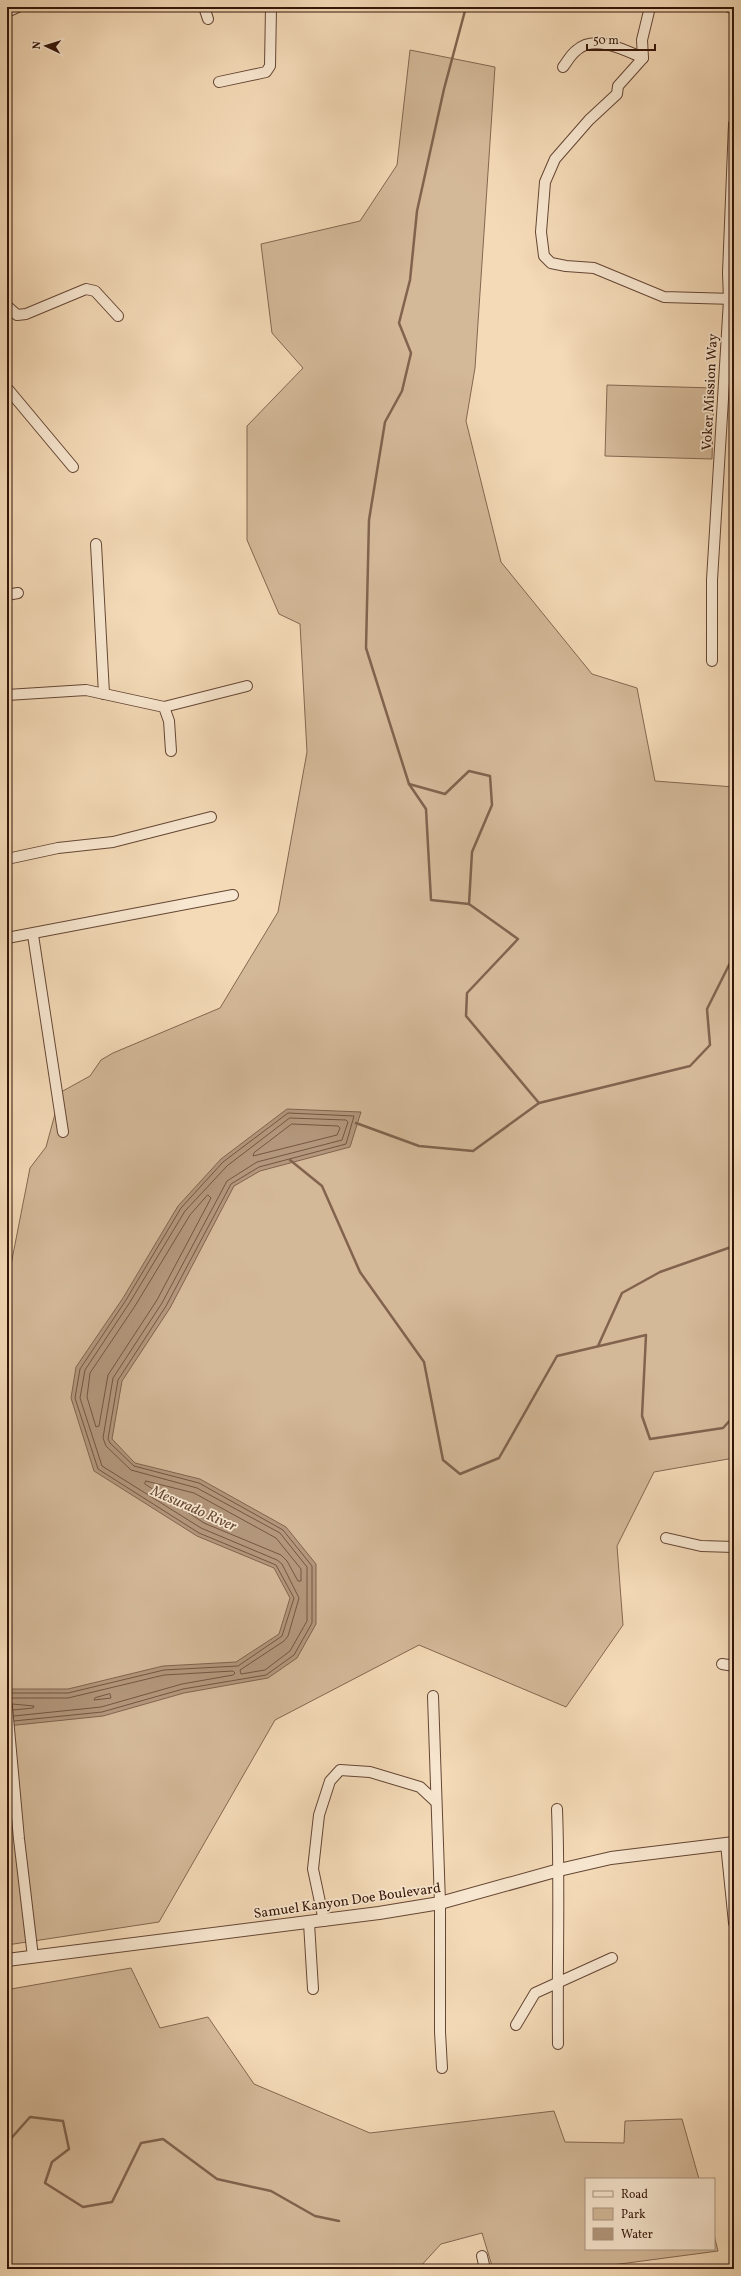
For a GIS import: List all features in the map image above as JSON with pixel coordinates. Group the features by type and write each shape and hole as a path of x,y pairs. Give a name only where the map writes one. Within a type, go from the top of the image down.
{"street":[{"path":"7,12 18,7"},
{"path":"204,7 208,19"},
{"path":"219,82 266,72 270,66 271,7"},
{"path":"650,7 642,40 643,58 618,86 617,94 589,120 554,159 545,182 541,232 544,256 551,263 566,266 594,268 664,297 731,299"},
{"path":"728,7 734,10"},
{"path":"563,67 577,49 594,42 623,49 643,58"},
{"name":"Voker Mission Way","path":"712,661 712,580 731,299 728,273 734,124"},
{"path":"7,306 17,314 26,314 86,289 95,291 118,316"},
{"path":"7,388 73,467"},
{"path":"96,544 104,694"},
{"path":"7,596 18,593"},
{"path":"7,695 86,690 164,707 248,686"},
{"path":"164,707 169,721 171,751"},
{"path":"7,860 58,848 113,842 211,817"},
{"path":"7,938 33,935 143,911 233,895"},
{"path":"33,935 64,1132"},
{"path":"666,1538 701,1546 734,1548"},
{"path":"722,1664 734,1666"},
{"path":"433,1696 435,1801 440,1903 440,2032 442,2068"},
{"path":"7,1707 19,1839 33,1957"},
{"path":"324,1921 313,1869 318,1815 330,1780 340,1770 370,1772 420,1787 435,1801"},
{"path":"557,1809 559,1870 557,1984 558,2044"},
{"path":"730,1843 734,1923"},
{"name":"Samuel Kanyon Doe Boulevard","path":"11,1959 309,1923 440,1903 559,1870 611,1858 730,1843"},
{"path":"309,1923 312,1989"},
{"path":"516,2025 535,1993 612,1958"},
{"path":"482,2256 485,2269"}],"green space":[{"path":"410,50 495,67 475,368 466,421 501,562 592,674 637,688 655,781 734,787 734,1458 654,1472 617,1546 623,1625 566,1707 419,1645 275,1720 159,1922 7,1945 7,1285 30,1168 46,1147 61,1092 90,1076 101,1060 113,1053 220,1008 278,912 307,752 300,624 279,614 247,540 247,426 303,368 272,333 261,244 360,221 397,165"},
{"path":"607,385 714,388 712,459 605,456"},
{"path":"131,1968 160,2028 208,2017 254,2084 370,2133 554,2111 565,2142 624,2143 625,2121 682,2119 699,2178 585,2178 585,2250 715,2250 715,2239 718,2251 582,2269 493,2269 482,2233 441,2244 418,2269 7,2269 7,2011 11,1989"}],"water":[{"name":"Mesurado River","path":"287,1109 361,1112 350,1147 260,1171 234,1186 170,1308 122,1381 112,1439 135,1463 200,1479 286,1527 316,1564 316,1624 297,1658 268,1678 184,1693 103,1716 7,1726 7,1689 68,1689 163,1666 236,1662 279,1634 290,1598 274,1568 197,1536 94,1471 71,1398 76,1367 123,1298 178,1206 221,1159"}],"waterway":[{"path":"466,7 444,89 417,211 410,280 399,323 411,353 402,391 385,422 369,520 366,648 409,784 426,809 431,900 469,904 518,939 467,993 466,1016 539,1103"},
{"path":"409,784 445,794 469,771 490,776 492,805 472,852 469,904"},
{"path":"356,1123 419,1146 473,1151 539,1103 690,1066 710,1045 707,1009 734,955"},
{"path":"290,1160 322,1186 360,1272 424,1362 443,1460 460,1474 499,1458 557,1356 646,1335 642,1416 650,1439 723,1428 734,1416"},
{"path":"598,1346 622,1293 660,1272 734,1246"},
{"path":"7,2143 30,2117 63,2121 69,2149 52,2162 45,2183 83,2207 112,2202 141,2143 163,2139 217,2179 271,2191 315,2216 339,2221"}]}
